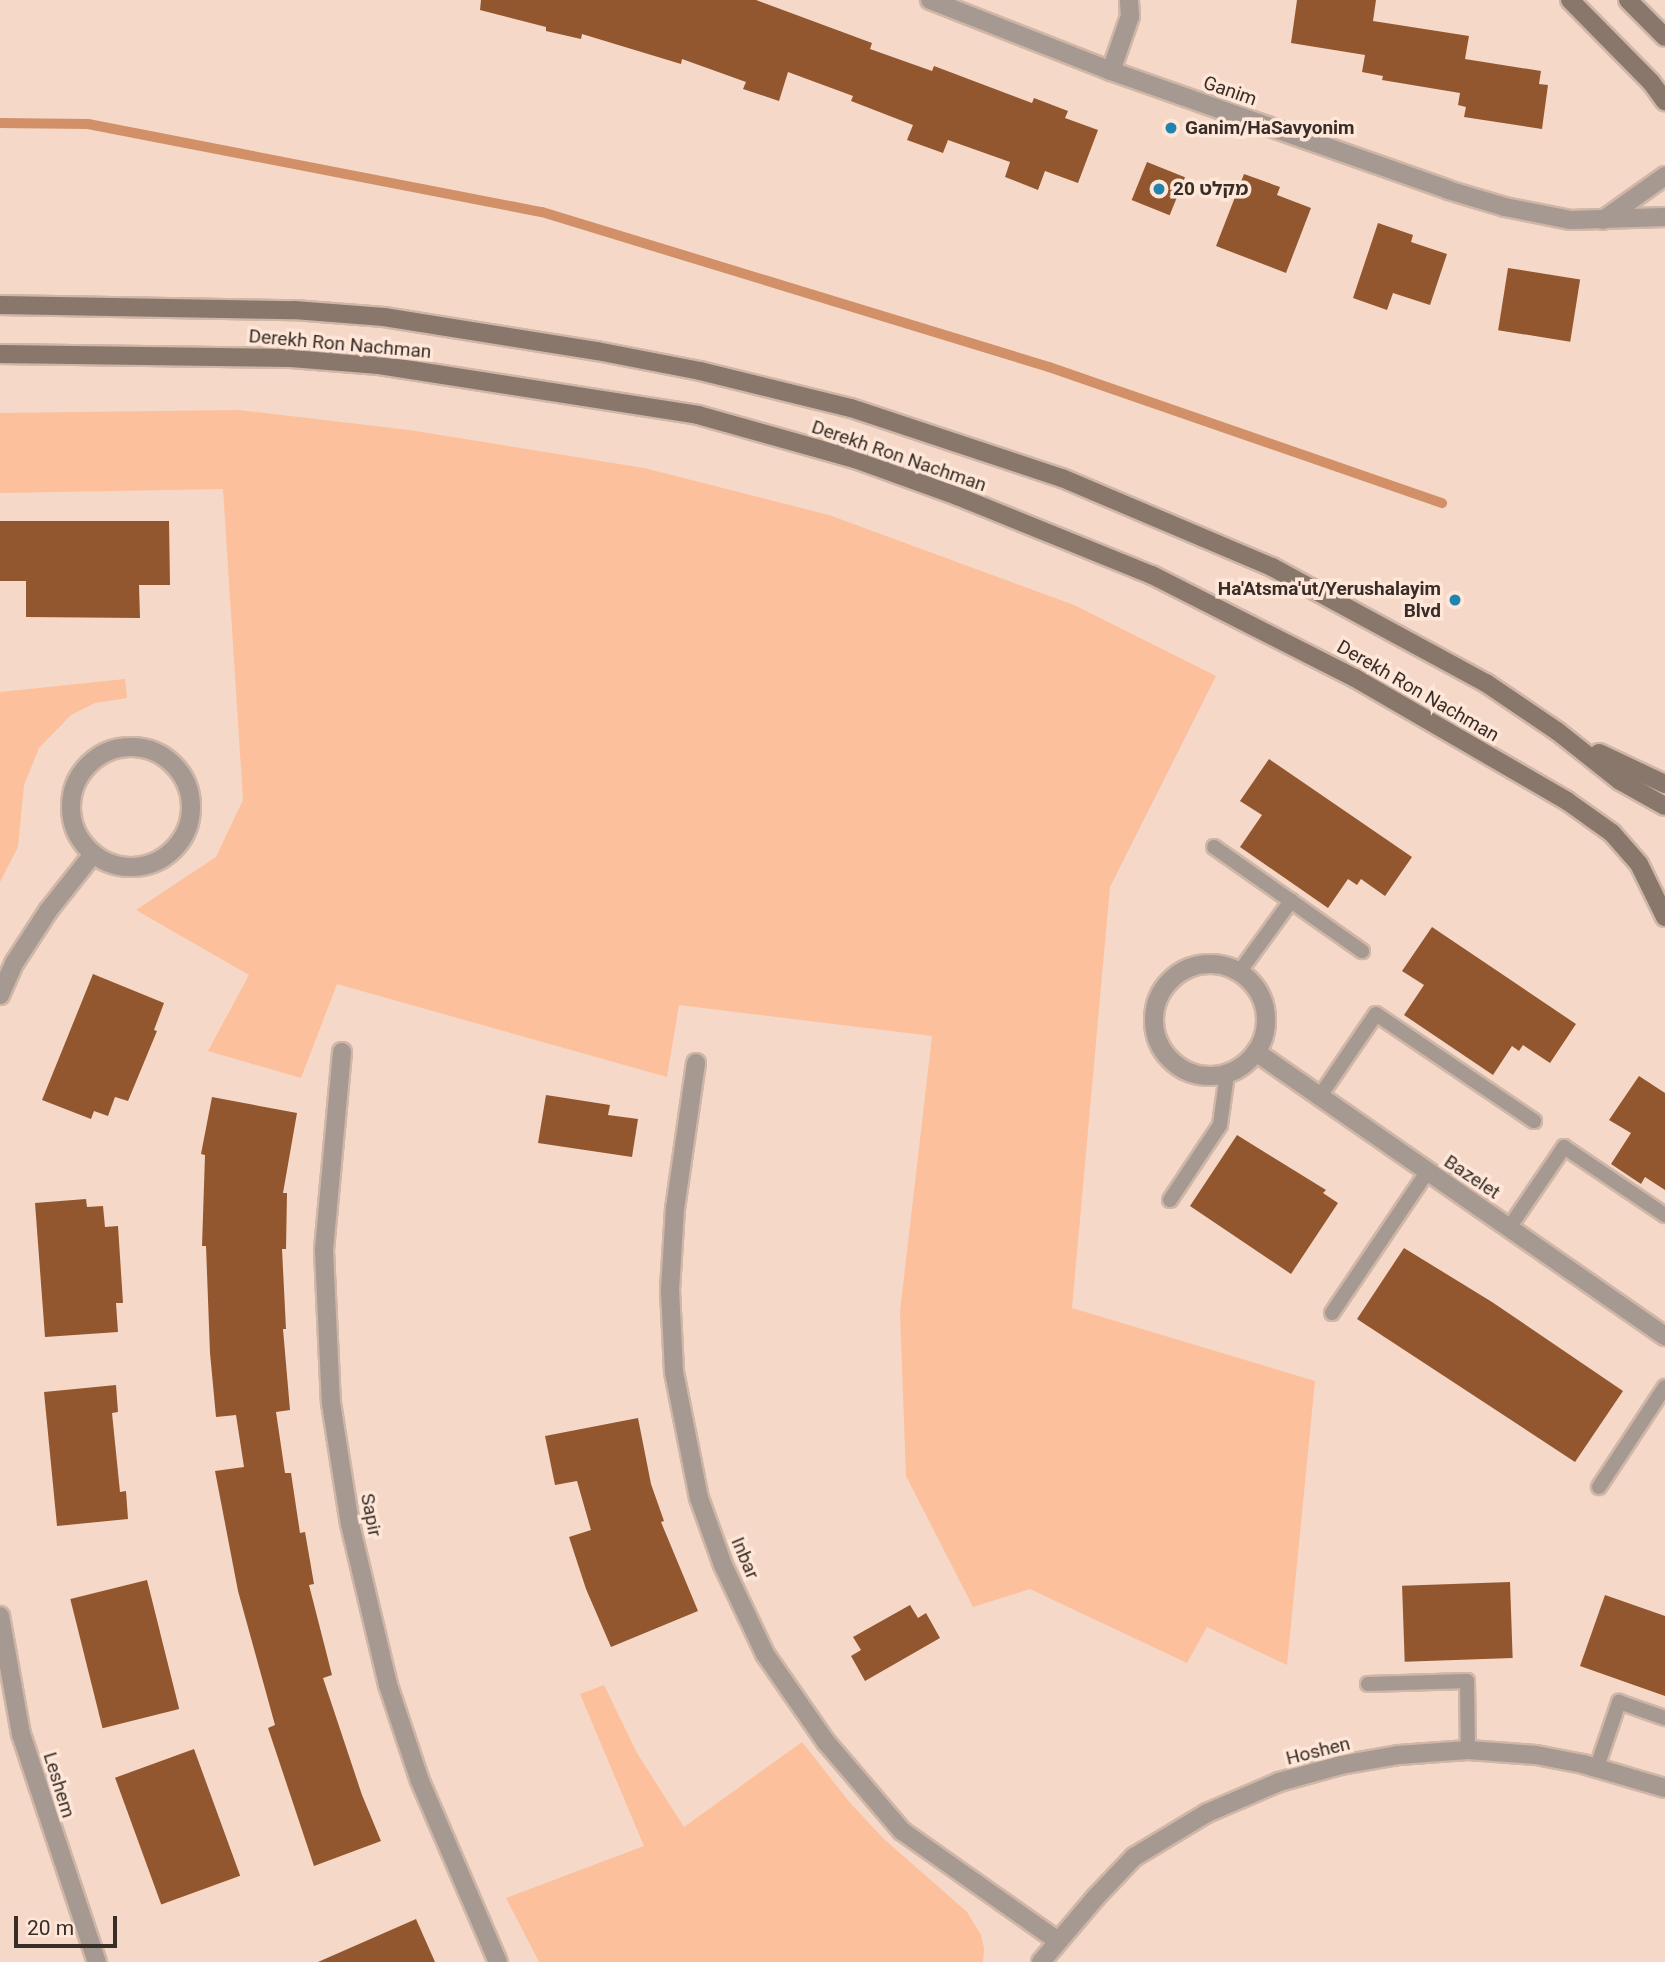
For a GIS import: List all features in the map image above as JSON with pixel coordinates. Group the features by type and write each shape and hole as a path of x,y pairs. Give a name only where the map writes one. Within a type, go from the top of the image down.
{"main road":[{"path":"1570,0 1651,82 1665,101"},
{"path":"1628,0 1665,37"},
{"name":"Derekh Ron Nachman","path":"0,305 294,310 384,317 597,351 700,371 851,408 1062,478 1272,567 1486,682 1557,731 1620,781 1665,806"},
{"name":"Derekh Ron Nachman","path":"0,354 292,358 379,365 698,415 855,459 957,496 1152,575 1262,628 1355,678 1567,801 1612,832 1639,864 1665,917"},
{"path":"1557,731 1631,771 1665,784"}],"street":[{"name":"Ganim","path":"930,0 1111,71 1448,190 1505,207 1570,220 1665,216"},
{"path":"1111,71 1130,16 1129,0"},
{"path":"1603,220 1665,176"},
{"path":"121,748 145,748 175,765 189,789 192,810 188,830 176,850 158,862 130,868 108,863 93,854 79,839 72,819 71,796 84,769 106,752 121,748"},
{"path":"0,995 15,962 48,911 93,854"},
{"path":"1214,963 1240,971 1257,988 1264,1003 1264,1037 1256,1052 1243,1065 1227,1074 1208,1076 1190,1072 1174,1064 1162,1050 1155,1033 1153,1014 1157,997 1168,981 1197,964 1214,963"},
{"name":"Sapir","path":"342,1052 324,1251 331,1403 350,1524 388,1685 420,1781 498,1962"},
{"name":"Bazelet","path":"1256,1052 1665,1336"},
{"name":"Inbar","path":"696,1063 675,1208 670,1290 674,1372 699,1498 723,1565 765,1654 826,1742 902,1831 1058,1941"},
{"name":"Leshem","path":"0,1616 21,1734 97,1962"},
{"name":"Hoshen","path":"1041,1962 1134,1857 1207,1813 1279,1782 1399,1755 1468,1750 1536,1755 1597,1768 1665,1788"}],"lane":[{"path":"1214,848 1363,951"},
{"path":"1240,971 1291,901"},
{"path":"1320,1096 1377,1014 1534,1121"},
{"path":"1170,1200 1220,1125 1227,1074"},
{"path":"1509,1228 1564,1147 1665,1215"},
{"path":"1332,1313 1427,1172"},
{"path":"1600,1487 1665,1387"},
{"path":"1368,1684 1467,1681 1468,1750"},
{"path":"1597,1768 1619,1702 1665,1717"}],"shaded area":[{"path":"238,410 409,430 644,468 829,515 1074,605 1216,676 1110,887 1072,1308 1315,1381 1287,1665 1207,1627 1187,1663 1030,1589 973,1607 906,1476 900,1312 932,1036 679,1005 667,1077 337,984 301,1078 208,1051 249,975 136,910 216,857 243,800 223,489 0,493 0,413"},
{"path":"125,679 127,698 95,703 71,715 39,748 24,785 18,847 0,882 0,692"},
{"path":"604,1685 637,1753 684,1827 802,1742 851,1804 884,1839 967,1912 981,1935 983,1962 539,1962 506,1898 644,1846 580,1694"}],"building":[{"path":"481,0 756,0 872,43 870,49 932,71 934,66 1032,103 1034,98 1068,111 1065,118 1098,130 1078,183 1045,171 1038,190 1005,177 1010,162 948,140 943,153 907,140 913,125 851,101 853,96 788,72 779,101 743,89 746,82 682,59 681,64 582,34 581,39 546,31 546,27 480,10"},
{"path":"1297,0 1376,0 1373,21 1469,36 1465,59 1541,71 1539,84 1548,85 1542,129 1464,117 1466,107 1458,105 1460,93 1382,80 1383,76 1362,72 1365,55 1291,43"},
{"name":"מקלט 20","path":"1147,162 1185,177 1170,215 1132,200"},
{"path":"1244,174 1280,187 1277,195 1311,208 1286,273 1216,246"},
{"path":"1378,223 1413,235 1411,242 1447,254 1430,305 1393,293 1387,310 1353,298"},
{"path":"1508,268 1580,279 1570,342 1498,330"},
{"path":"0,521 169,521 170,585 139,585 140,618 26,617 26,581 0,581"},
{"path":"1269,759 1412,857 1385,896 1361,879 1357,885 1348,879 1328,908 1240,847 1262,815 1240,801"},
{"path":"1432,927 1576,1024 1550,1063 1523,1045 1519,1051 1512,1046 1493,1075 1404,1015 1424,985 1402,971"},
{"path":"93,974 164,1003 154,1030 157,1031 128,1101 115,1097 108,1116 94,1111 91,1119 42,1100"},
{"path":"1639,1076 1665,1093 1665,1190 1645,1177 1641,1184 1611,1164 1631,1133 1609,1120"},
{"path":"546,1095 610,1105 608,1115 638,1119 632,1157 538,1143"},
{"path":"212,1097 297,1113 283,1193 287,1193 286,1249 282,1249 286,1329 283,1329 290,1410 276,1412 285,1473 291,1473 300,1533 305,1532 314,1584 309,1585 332,1675 323,1678 362,1795 381,1841 314,1866 268,1728 275,1725 238,1591 215,1471 244,1467 236,1415 216,1417 210,1353 206,1246 202,1246 205,1155 201,1154"},
{"path":"1237,1135 1326,1190 1323,1193 1338,1203 1291,1274 1190,1206"},
{"path":"86,1199 87,1207 103,1206 105,1227 118,1226 123,1303 116,1303 118,1332 45,1337 35,1203"},
{"path":"1404,1248 1492,1302 1623,1391 1575,1462 1357,1319"},
{"path":"116,1385 118,1412 112,1413 120,1492 126,1491 128,1519 57,1526 44,1392"},
{"path":"638,1418 651,1484 664,1521 661,1522 698,1611 611,1647 586,1589 569,1537 591,1530 577,1481 555,1485 545,1436"},
{"path":"147,1580 179,1709 103,1728 70,1599"},
{"path":"1510,1582 1513,1658 1405,1662 1402,1586"},
{"path":"1605,1595 1665,1616 1665,1696 1580,1666"},
{"path":"910,1605 918,1618 926,1613 940,1638 865,1681 851,1656 861,1650 853,1637"},
{"path":"194,1749 240,1876 161,1905 115,1778"},
{"path":"416,1919 435,1962 318,1962"}],"waterway":[{"path":"0,123 88,124 542,212 1049,367 1442,503"}],"place":[{"name":"Ganim/HaSavyonim","path":"1171,128"},
{"name":"מקלט 20","path":"1159,189"},
{"name":"Ha'Atsma'ut/Yerushalayim Blvd","path":"1455,600"}]}
